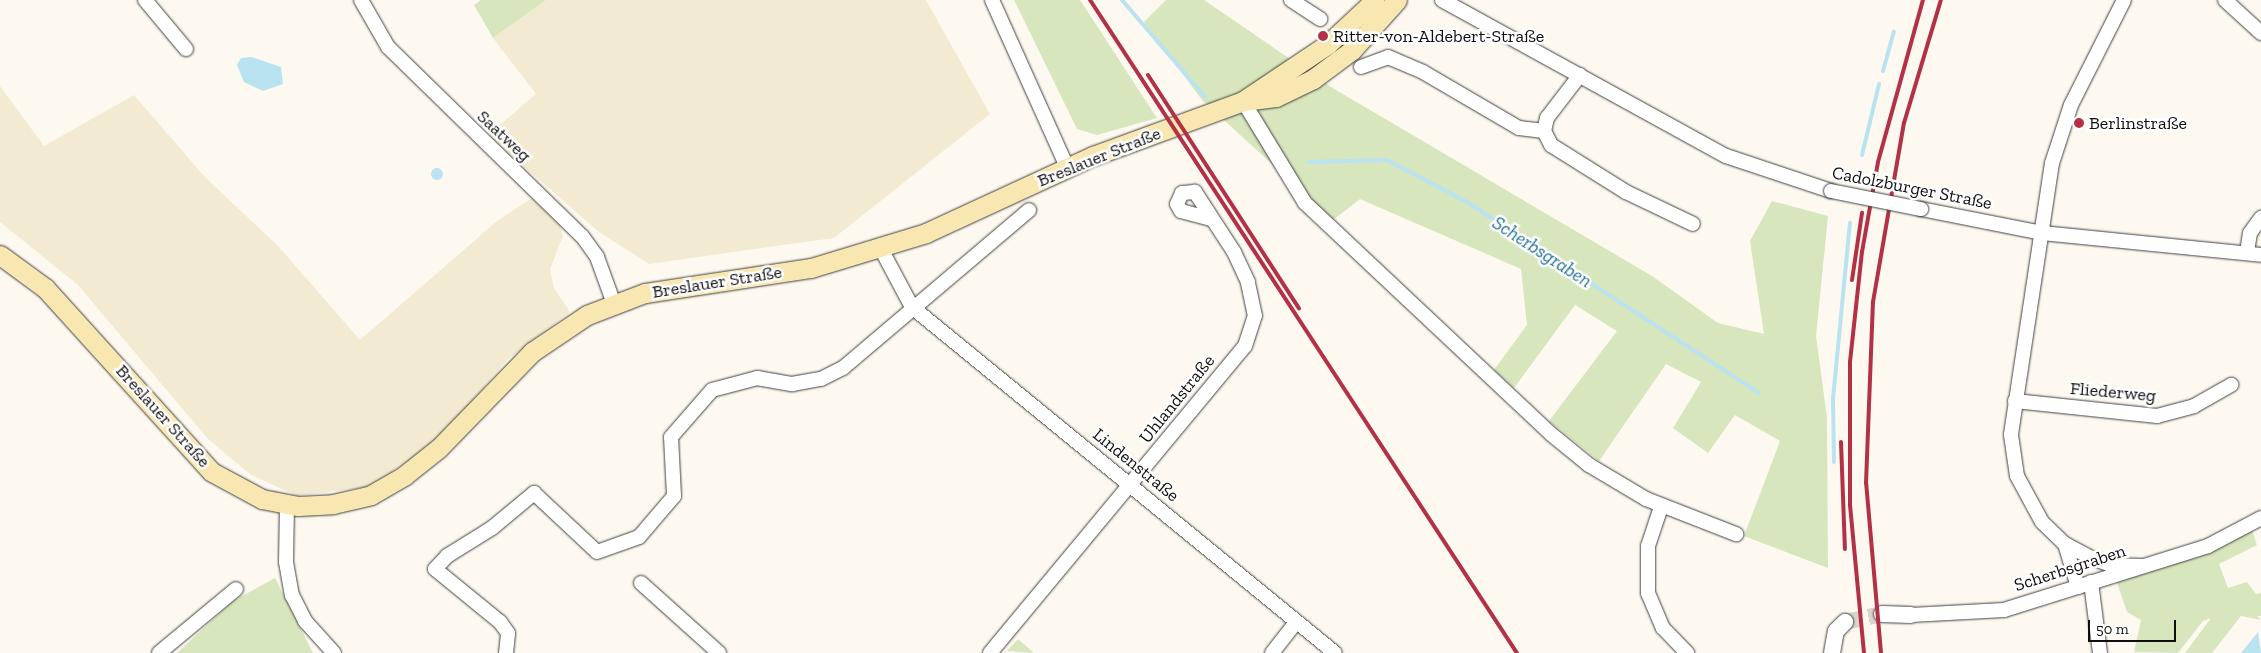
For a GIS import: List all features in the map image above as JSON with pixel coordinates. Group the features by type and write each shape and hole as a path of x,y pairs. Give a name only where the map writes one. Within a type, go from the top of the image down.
{"main road":[{"name":"Breslauer Straße","path":"1243,101 1342,33 1375,0"},
{"name":"Breslauer Straße","path":"0,255 45,288 212,472 262,499 287,505 333,504 371,495 405,475 439,448 532,352 587,314 676,286 812,268 881,250 1067,166 1243,101 1276,97 1313,79 1352,50 1397,0"},
{"name":"Breslauer Straße","path":"0,271 89,335"}],"street":[{"path":"144,0 186,49"},
{"name":"Saatweg","path":"361,0 388,46 552,206 597,256 614,304"},
{"path":"992,0 1067,166"},
{"path":"1291,0 1320,19"},
{"name":"Cadolzburger Straße","path":"1442,0 1726,156 1811,186 2042,233 2247,252 2261,255"},
{"path":"2124,0 2072,105 2052,163 2011,435 2020,484 2042,522 2065,544 2111,565 2142,566"},
{"path":"2225,0 2261,33"},
{"path":"1361,67 1388,57 1423,72 1519,128 1544,131"},
{"path":"1544,131 1553,108 1570,94 1580,75"},
{"path":"1243,101 1305,203 1355,254 1558,440 1589,465 1661,507 1736,534"},
{"path":"1544,131 1556,151 1694,224"},
{"path":"506,653 508,633 500,622 435,569 447,556 492,528 534,493 598,552 639,538 674,496 671,437 712,390 757,378 776,383 820,379 843,368 912,307 1029,210"},
{"path":"2247,252 2250,233 2261,218"},
{"name":"Uhlandstraße","path":"994,652 1131,485 1252,331 1254,299 1248,282 1211,219"},
{"name":"Lindenstraße","path":"881,250 912,307 1335,653"},
{"name":"Fliederweg","path":"2015,401 2157,416 2194,406 2231,385"},
{"path":"287,505 286,562 292,595 302,617 334,653"},
{"path":"1661,507 1648,546 1648,593 1663,628 1687,653"},
{"name":"Scherbsgraben","path":"1882,614 1984,614 2208,546 2261,518"},
{"path":"2065,544 2084,584 2100,653"},
{"path":"641,583 719,653"},
{"path":"159,653 236,589"},
{"path":"1272,653 1296,622"},
{"path":"1832,653 1836,631 1846,622"}],"shaded area":[{"path":"546,0 926,0 990,114 834,238 649,264 599,232 488,135 536,94 493,38"},
{"path":"0,86 44,146 134,95 205,177 279,247 360,340 497,221 532,198 559,223 563,236 550,269 554,288 570,312 508,359 433,446 367,487 297,496 251,475 207,438 78,285 0,222"}],"green space":[{"path":"481,0 546,0 493,38 474,5"},
{"path":"1014,0 1080,0 1157,118 1097,135 1077,129"},
{"path":"1166,0 1204,0 1331,87 1652,276 1718,323 1764,334 1750,241 1772,201 1828,216 1816,336 1827,418 1828,568 1744,536 1780,441 1735,415 1708,453 1673,428 1701,382 1666,364 1599,461 1549,421 1617,331 1575,305 1514,388 1494,370 1527,325 1521,269 1360,199 1333,220 1202,100 1144,22"},
{"path":"2252,530 2257,545 2219,564 2228,588 2247,582 2256,594 2261,593 2261,616 2257,616 2261,620 2241,616 2212,653 2185,653 2211,618 2203,621 2178,653 2134,652 2141,620 2127,612 2116,580 2184,561"},
{"path":"275,578 313,653 177,653 233,601"},
{"path":"1018,639 1034,653 1007,651"}],"water":[{"path":"252,57 281,67 283,84 263,91 244,82 237,65 241,58"},
{"path":"435,168 439,168 443,174 439,180 435,180 431,176 431,172"},
{"path":"2258,632 2261,653 2241,653"}],"waterway":[{"name":"Scherbsgraben","path":"1122,0 1205,97"},
{"path":"1883,71 1894,31"},
{"path":"1862,155 1879,84"},
{"name":"Scherbsgraben","path":"1309,162 1387,160 1467,202 1759,393"},
{"path":"1834,462 1833,399 1850,223"}],"tunnel":[{"path":"1845,622 1882,614"}],"railway":[{"path":"1090,0 1517,653"},
{"path":"1864,653 1850,505 1850,362 1862,252 1878,162 1923,0"},
{"path":"1881,653 1866,483 1873,302 1904,123 1941,0"},
{"path":"1148,75 1299,308"},
{"path":"1852,280 1862,213"},
{"path":"1841,442 1845,549"}],"place":[{"name":"Ritter-von-Aldebert-Straße","path":"1323,36"},
{"name":"Berlinstraße","path":"2079,123"}]}
